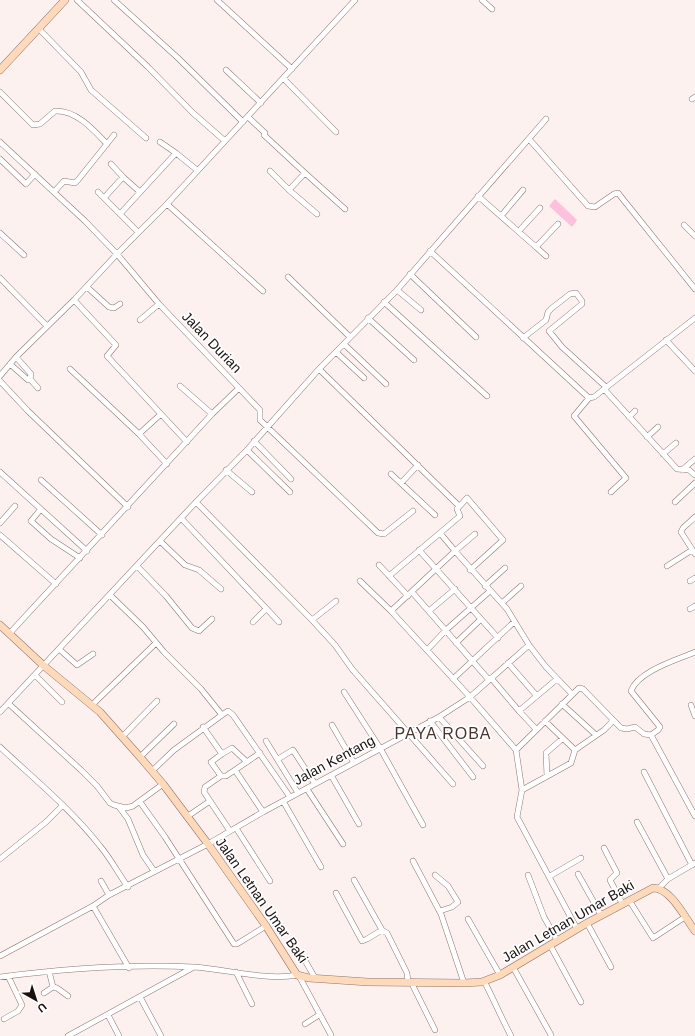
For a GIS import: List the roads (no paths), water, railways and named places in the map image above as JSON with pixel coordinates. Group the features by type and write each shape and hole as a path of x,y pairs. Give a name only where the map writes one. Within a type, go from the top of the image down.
{"street":[{"path":"0,69 65,0"},
{"path":"77,0 148,66 193,113 225,141"},
{"path":"114,0 178,58 242,122"},
{"path":"217,0 292,69"},
{"path":"0,376 16,357 87,287 138,232 167,204 197,170 284,79 355,0"},
{"path":"482,0 492,9"},
{"path":"39,29 81,72 91,90 146,138"},
{"path":"226,70 261,103"},
{"path":"284,79 336,132"},
{"path":"0,92 33,125 40,124 55,111 67,112 94,130 106,144"},
{"path":"248,117 265,133 264,135 345,209"},
{"path":"0,712 36,676 58,649 226,470 247,450 319,369 397,290 546,119"},
{"path":"54,192 64,181 76,182 114,135"},
{"path":"529,139 588,206 595,207 614,194 618,193 695,289"},
{"name":"Jalan Durian","path":"0,142 54,192 117,254 159,304 238,388 212,414 10,634"},
{"path":"160,142 197,170"},
{"path":"120,214 176,153"},
{"path":"0,159 26,184 35,174"},
{"path":"111,164 140,192"},
{"path":"270,170 317,214"},
{"path":"290,190 305,173"},
{"path":"104,198 123,177"},
{"path":"501,216 523,190"},
{"path":"98,192 138,232"},
{"path":"478,196 546,256"},
{"path":"167,204 263,291"},
{"path":"519,231 540,208"},
{"path":"536,247 558,224"},
{"path":"684,226 695,236"},
{"path":"0,232 24,255"},
{"path":"430,251 589,398"},
{"path":"410,274 476,337"},
{"path":"288,277 350,337"},
{"path":"0,278 47,326"},
{"path":"87,287 110,307 114,308 120,304"},
{"path":"397,290 421,310"},
{"path":"523,338 546,320 548,312 552,308 574,292 582,301 582,304 549,331 562,347 605,388 629,417 677,469 689,470 695,475"},
{"path":"74,300 116,345 107,356 187,442"},
{"path":"384,302 487,396"},
{"path":"140,320 159,304"},
{"path":"368,318 414,360"},
{"path":"611,492 626,478 574,416 589,398 594,397 695,318"},
{"path":"666,340 695,371"},
{"path":"344,344 386,384"},
{"path":"336,352 364,378"},
{"path":"16,357 31,374 30,379"},
{"path":"10,364 28,380 30,379 38,388"},
{"path":"70,369 140,434 167,464"},
{"path":"319,369 458,505"},
{"path":"0,381 28,411 128,507"},
{"path":"180,386 212,414"},
{"path":"238,388 259,408 259,419 378,533 384,534 413,511"},
{"path":"629,417 636,411"},
{"path":"140,434 161,414"},
{"path":"647,437 658,427"},
{"path":"254,441 291,479"},
{"path":"663,454 676,443"},
{"path":"247,450 290,492"},
{"path":"682,470 695,459"},
{"path":"401,483 418,465"},
{"path":"226,470 252,492"},
{"path":"0,472 87,551"},
{"path":"391,474 435,514"},
{"path":"41,480 102,535"},
{"path":"675,502 695,483"},
{"path":"389,576 460,516 456,510 458,505 467,498 504,540 470,570"},
{"path":"196,502 335,645 352,669 453,784"},
{"path":"0,523 15,506"},
{"path":"41,509 31,521 50,539 80,558"},
{"path":"181,518 266,610 279,622"},
{"path":"667,566 694,552 681,530 695,518"},
{"path":"440,533 470,570 502,603 529,644 557,679 572,694"},
{"path":"390,611 475,534"},
{"path":"0,535 56,584"},
{"path":"160,541 185,565 199,570 221,589"},
{"path":"419,550 498,638"},
{"path":"379,565 428,611 472,661 536,729"},
{"path":"137,566 166,596 192,628 199,631 212,619"},
{"path":"485,586 505,568"},
{"path":"360,581 470,696 516,750 522,790 517,817 550,876 577,929"},
{"path":"502,603 521,586"},
{"path":"428,611 455,589"},
{"path":"427,650 446,630 490,591"},
{"path":"110,595 143,627 156,643 201,689 222,715"},
{"path":"312,620 336,600"},
{"path":"253,622 266,610"},
{"path":"456,643 481,619"},
{"path":"453,679 514,622"},
{"name":"Jalan Letnan Umar Baki","path":"0,626 44,666 92,705 152,771 188,816 266,926 298,975 315,978 368,982 464,983 484,981 500,975 601,915 653,888 659,888"},
{"path":"92,705 156,643"},
{"name":"Jalan Kentang","path":"0,956 93,906 109,895 128,887 154,871 208,844 290,797 354,764 380,748 410,734 439,717 470,696 529,644"},
{"path":"58,649 78,665 93,654"},
{"path":"516,750 572,694 581,688 621,728 627,729 635,727 646,735 651,735 660,727 632,692 632,687 647,674 695,652"},
{"path":"508,663 536,695"},
{"path":"36,676 62,702"},
{"path":"519,710 557,679"},
{"path":"344,692 380,748 423,825"},
{"path":"122,737 157,701"},
{"path":"8,704 97,786 110,803 126,808 140,802 163,784"},
{"path":"562,704 596,735"},
{"path":"691,705 695,716"},
{"path":"152,771 174,750 203,727 228,711 233,715 290,797"},
{"path":"439,717 483,766"},
{"path":"545,721 575,750"},
{"path":"522,790 571,763 575,750 613,721"},
{"path":"430,722 473,777"},
{"path":"140,757 174,724"},
{"path":"332,725 354,764"},
{"path":"203,727 222,754"},
{"path":"651,735 695,816"},
{"path":"547,776 546,753 562,739"},
{"path":"266,741 298,793"},
{"path":"0,747 62,805 100,845 128,887"},
{"path":"221,776 211,762 232,748 247,762"},
{"path":"278,759 293,750 315,784"},
{"path":"230,832 204,792 205,787 221,776 226,776 260,753"},
{"path":"235,770 263,812"},
{"path":"644,772 693,864 668,880 659,888 666,892 695,931"},
{"path":"331,775 359,824"},
{"path":"307,789 343,844"},
{"path":"188,816 210,800"},
{"path":"283,801 321,867"},
{"path":"140,802 234,944 266,926"},
{"path":"0,859 46,822 62,805"},
{"path":"119,807 128,819 143,855 154,871"},
{"path":"637,822 668,880"},
{"path":"236,828 270,881"},
{"path":"604,848 617,873 610,880 653,938 685,918"},
{"path":"550,876 581,858"},
{"path":"413,861 440,911 464,983"},
{"path":"578,874 601,915"},
{"path":"436,875 448,886 458,902 452,907 440,911"},
{"path":"528,875 544,917 557,940"},
{"path":"354,880 382,930 387,933 407,973 409,982 435,1030"},
{"path":"101,881 109,895"},
{"path":"336,893 362,941 382,930"},
{"path":"93,906 129,968"},
{"path":"468,919 500,975"},
{"path":"587,923 611,967"},
{"path":"550,945 581,1002"},
{"path":"303,957 315,978"},
{"path":"68,1036 140,997 176,975 194,967"},
{"path":"0,977 49,971 194,967 277,976 298,975 331,1035"},
{"path":"513,967 551,1035"},
{"path":"49,971 54,987 68,996"},
{"path":"236,972 252,1004"},
{"path":"4,1019 18,1012 22,1005 8,976"},
{"path":"484,981 497,1005 498,1013 511,1036"},
{"path":"44,993 54,987"},
{"path":"140,997 161,1036"},
{"path":"108,1015 119,1036"},
{"path":"305,1024 319,1015"}],"district":[{"name":"PAYA ROBA","path":"443,733"}]}
